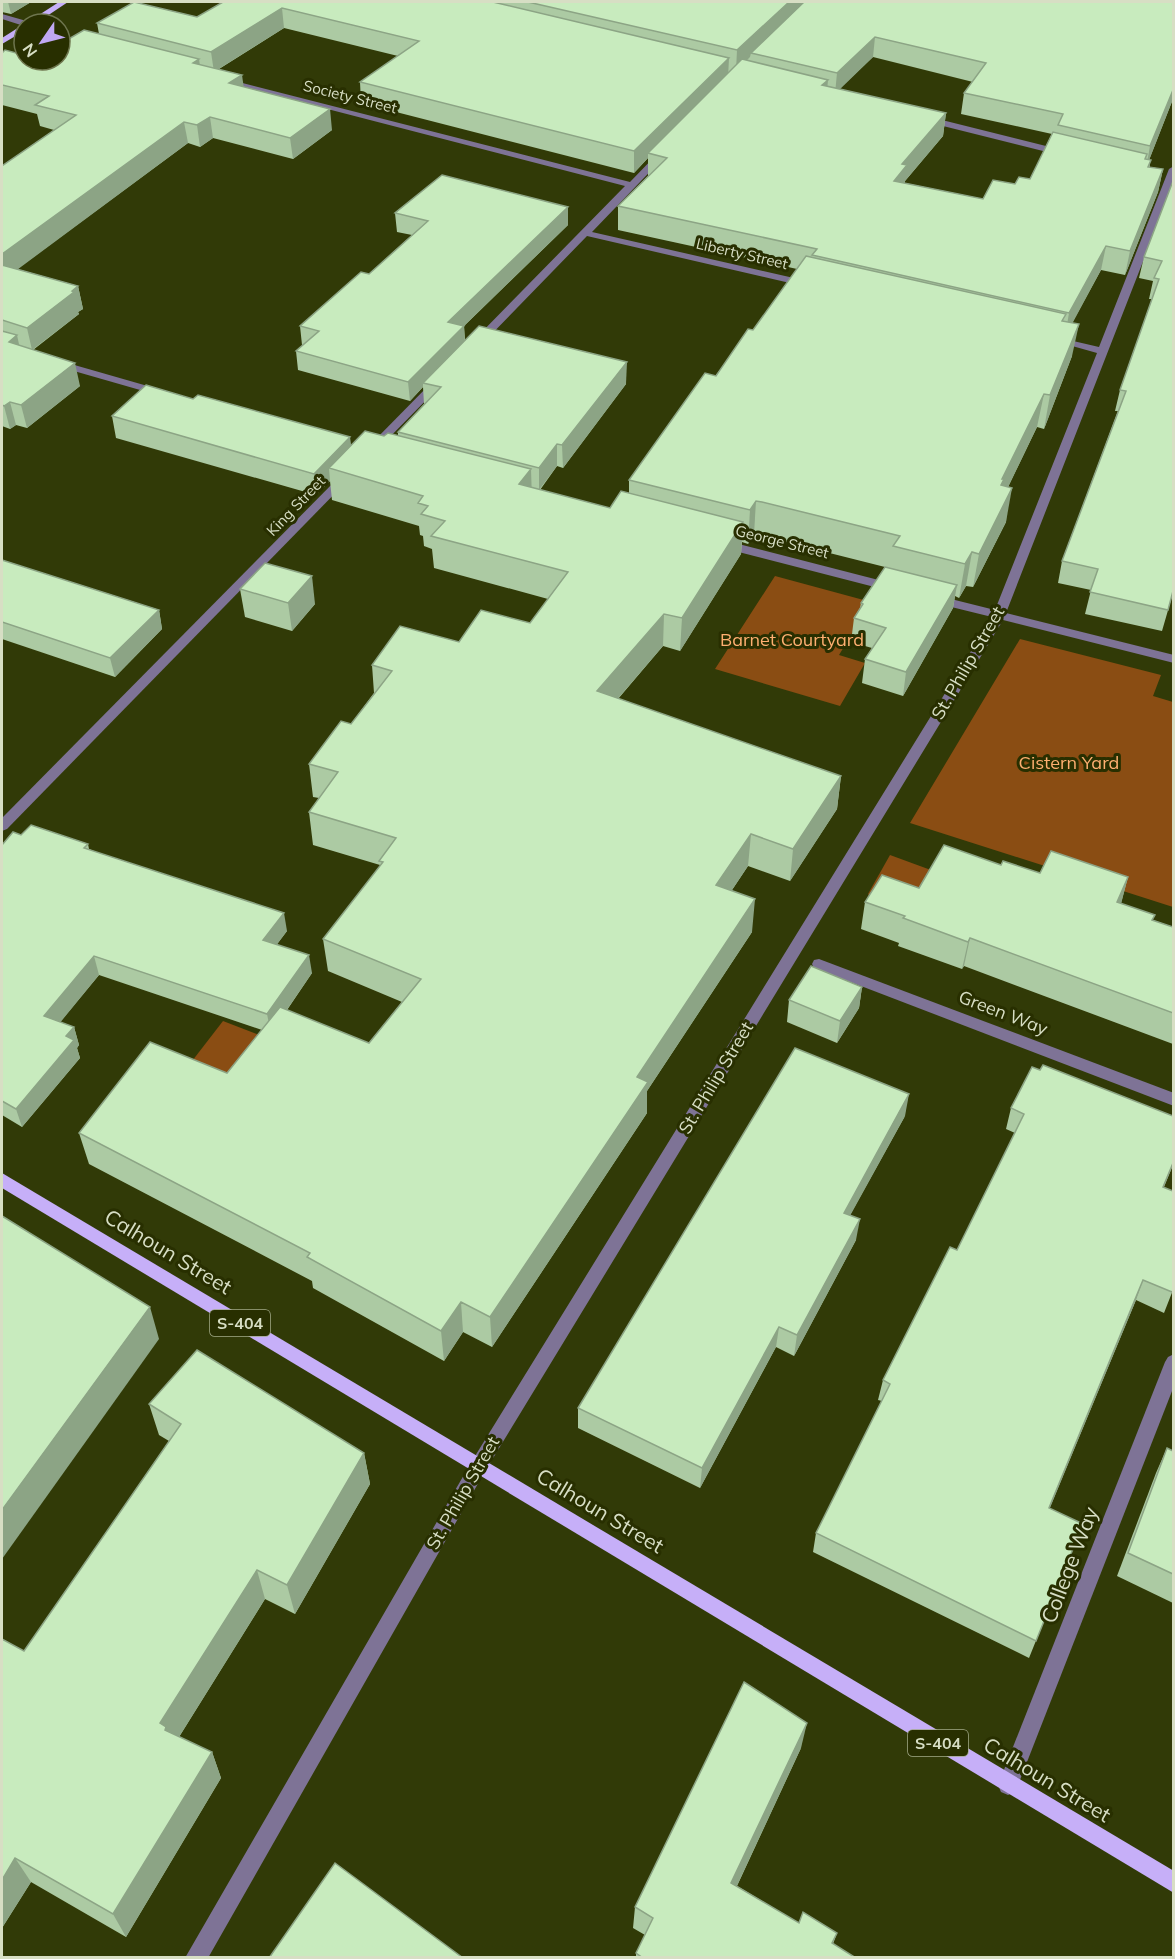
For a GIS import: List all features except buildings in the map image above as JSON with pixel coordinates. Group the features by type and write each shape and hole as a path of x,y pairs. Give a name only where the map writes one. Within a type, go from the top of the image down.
{"main road":[{"path":"48,12 64,2"},
{"name":"Calhoun Street","path":"2,1180 1173,1883"}],"street":[{"path":"72,41 92,46"},
{"name":"Society Street","path":"212,77 632,185"},
{"path":"916,117 1073,155"},
{"path":"469,351 673,142"},
{"name":"St. Philip Street","path":"196,1958 478,1467 999,615 1169,176"},
{"name":"Liberty Street","path":"585,233 817,286"},
{"path":"1048,338 1103,351"},
{"path":"40,358 171,396"},
{"name":"King Street","path":"2,826 444,376"},
{"name":"George Street","path":"706,540 906,591"},
{"path":"928,597 1173,659"},
{"name":"Green Way","path":"819,963 1173,1100"},
{"name":"College Way","path":"1008,1785 1173,1362"}],"green space":[{"name":"Barnet Courtyard","path":"775,576 871,602 839,655 865,663 840,706 715,669"},
{"name":"Cistern Yard","path":"1020,639 1161,675 1153,696 1173,702 1173,907 910,823"},
{"path":"890,855 939,873 914,915 870,897 868,894"},
{"path":"223,1021 275,1041 241,1085 189,1065"}]}
